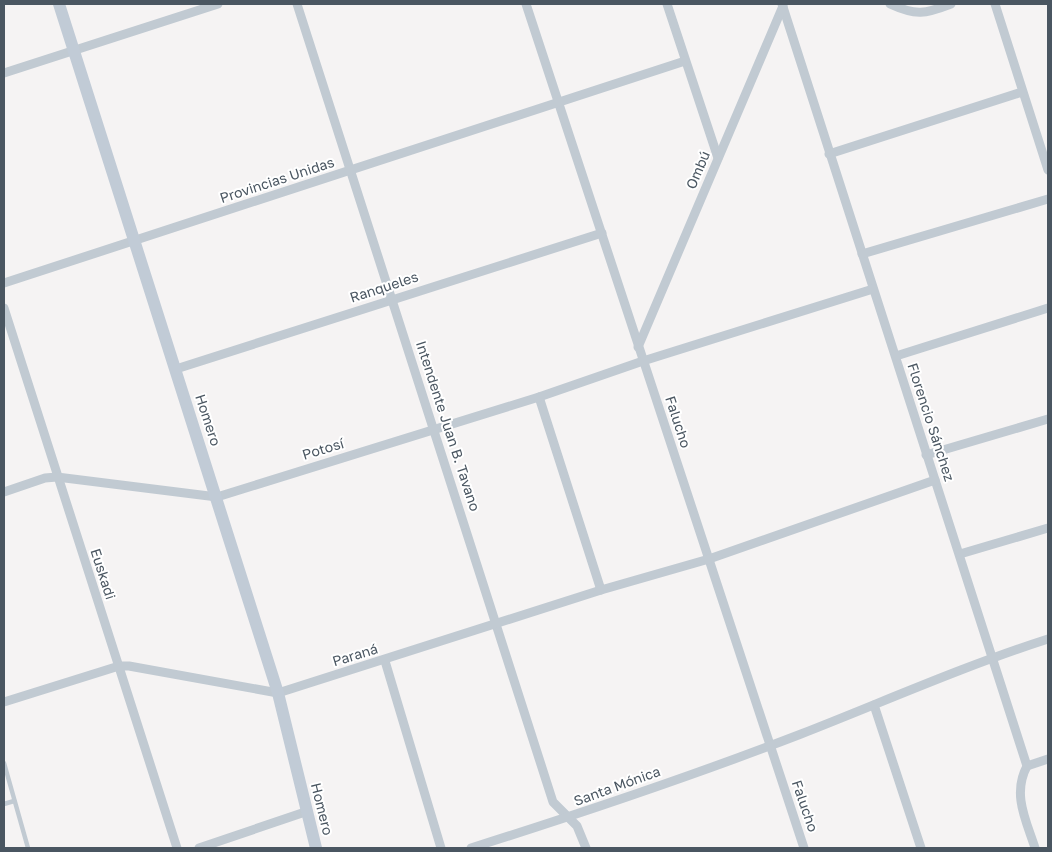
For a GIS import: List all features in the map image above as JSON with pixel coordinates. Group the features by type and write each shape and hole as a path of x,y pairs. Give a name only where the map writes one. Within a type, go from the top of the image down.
{"main road":[{"name":"Homero","path":"59,4 278,693 316,848"}],"street":[{"path":"4,73 218,4"},
{"name":"Intendente Juan B. Tavano","path":"298,4 554,802 577,826 586,848"},
{"name":"Falucho","path":"526,4 804,848"},
{"path":"667,4 718,158"},
{"path":"890,4 919,13 930,12 951,4"},
{"path":"995,4 1048,170"},
{"name":"Florencio Sánchez","path":"783,5 829,154 896,356 926,455 960,554 1027,766"},
{"name":"Ombú","path":"638,347 783,5"},
{"name":"Provincias Unidas","path":"4,283 559,104 685,61"},
{"path":"829,154 1022,92"},
{"path":"862,254 1048,199"},
{"name":"Ranqueles","path":"176,369 602,233"},
{"name":"Potosí","path":"4,492 45,478 57,476 217,497 539,397 643,361 873,289"},
{"name":"Euskadi","path":"4,308 178,848"},
{"path":"896,356 1048,308"},
{"path":"539,397 601,590"},
{"path":"926,455 1048,419"},
{"name":"Paraná","path":"4,702 118,666 129,666 278,693 384,661 601,590 709,559 935,480"},
{"path":"960,554 1048,528"},
{"name":"Santa Mónica","path":"471,848 569,818 770,746 992,657 1048,639"},
{"path":"384,661 441,848"},
{"path":"874,705 920,848"},
{"path":"1035,848 1020,801 1020,781 1027,766 1048,759"},
{"path":"199,848 308,811"}],"lane":[{"path":"4,763 28,848"},
{"path":"4,804 14,801"}]}
